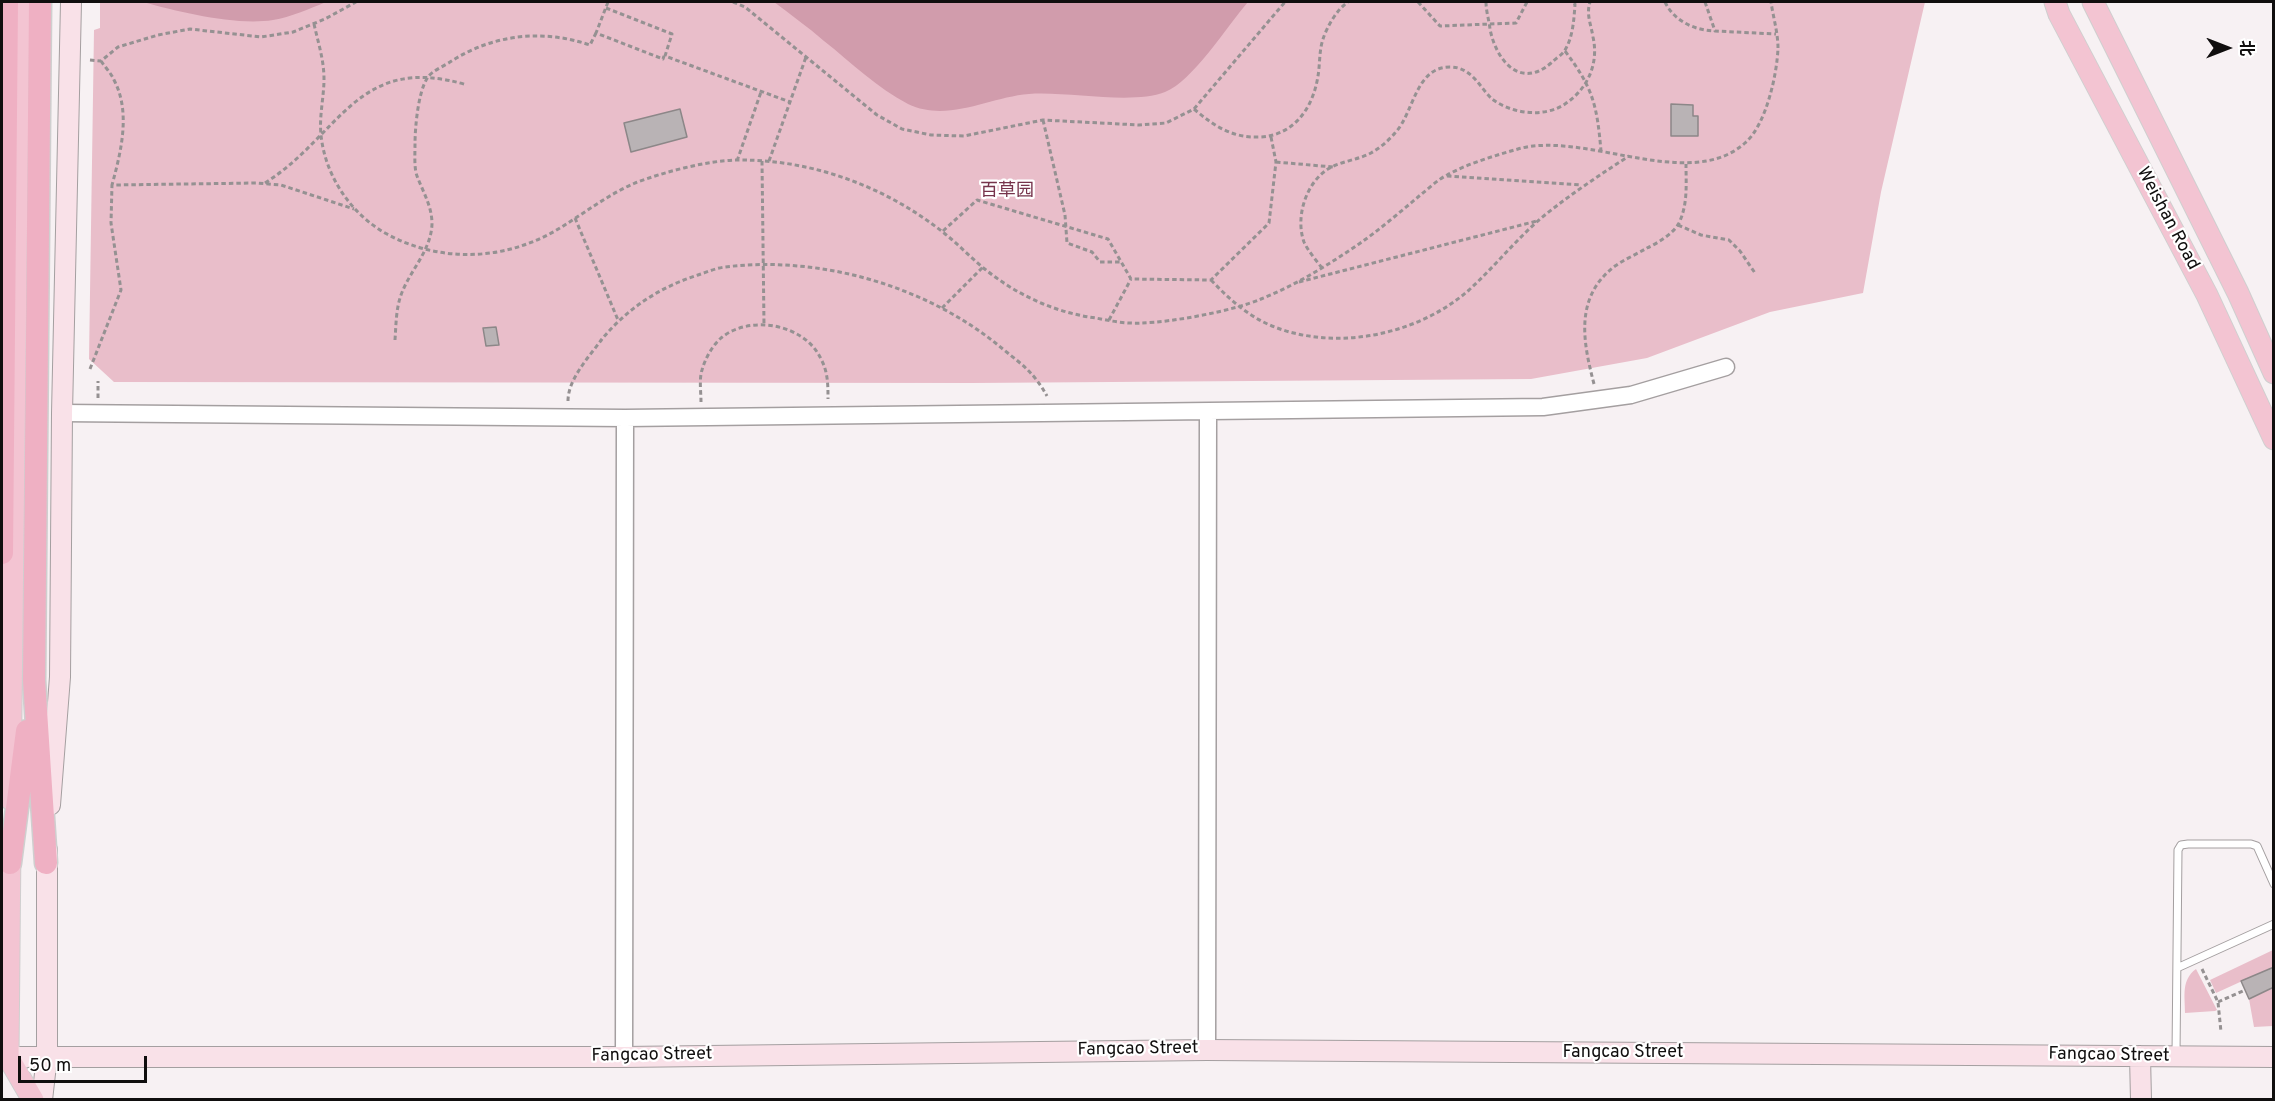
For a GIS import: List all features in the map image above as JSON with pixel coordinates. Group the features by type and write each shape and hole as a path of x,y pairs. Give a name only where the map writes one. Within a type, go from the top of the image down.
{"highway":[{"path":"40,2 34,680 46,863"},
{"path":"2,553 15,4"},
{"path":"9,863 34,680"}],"main road":[{"name":"Weishan Road","path":"2055,2 2207,295 2274,440"},
{"name":"Weishan Road","path":"2093,2 2233,283 2274,373"},
{"path":"15,4 9,863 4,1057 33,1100"},
{"path":"42,1100 47,1056 46,863 60,677 62,413 71,6"},
{"name":"Fangcao Street","path":"4,1057 624,1057 1207,1050 2274,1057"},
{"path":"2140,1056 2140,1100"}],"street":[{"path":"62,413 625,418 1543,407 1631,395 1726,367"},
{"path":"1207,1050 1208,412"},
{"path":"624,1057 625,418"}],"lane":[{"path":"2176,1057 2178,850 2181,845 2243,844 2258,846 2274,884"},
{"path":"2177,968 2274,924"}],"path":[{"path":"90,60 101,60 118,47 158,35 190,29 261,37 293,32 314,24 356,2"},
{"path":"396,340 397,313 401,295 426,250 432,225 431,211 424,188 416,175 415,145 417,111 428,77 463,54 490,42 544,35 590,45 608,2"},
{"path":"733,2 744,7 877,115 902,129 931,135 964,136 1043,120 1139,125 1166,123 1194,109 1285,2"},
{"path":"1194,109 1224,131 1247,138 1271,137 1291,128 1306,112 1318,79 1323,40 1341,7 1348,2"},
{"path":"1418,2 1440,26 1516,22 1527,2"},
{"path":"1486,2 1493,45 1505,63 1516,72 1530,73 1543,69 1564,51 1574,16 1575,4 1571,2"},
{"path":"1322,268 1304,242 1301,226 1302,210 1307,193 1317,178 1333,166 1370,154 1387,142 1400,128 1417,88 1436,70 1451,67 1462,71 1478,80 1492,98 1510,109 1528,112 1547,111 1564,105 1588,80 1593,68 1595,49 1588,20 1590,2"},
{"path":"1665,2 1680,20 1701,30 1776,33"},
{"path":"1705,2 1715,31"},
{"path":"314,24 324,77 321,136 330,170 344,197 356,210 380,230 414,248 449,254 483,254 520,248 633,184 679,170 737,160 770,161 837,175 894,198 942,231 983,267 1036,302 1090,318 1141,323 1204,314 1258,301 1322,268 1363,241 1444,176 1484,159 1533,145 1601,151 1686,164 1724,158 1749,141 1765,110 1773,84 1778,46 1771,2"},
{"path":"596,33 663,59 672,33 606,8"},
{"path":"1564,51 1583,75 1592,93 1598,119 1601,151"},
{"path":"664,56 790,102"},
{"path":"770,161 806,57"},
{"path":"90,369 121,290 111,223 112,185 123,143 122,112 115,81 101,60"},
{"path":"264,184 279,174 321,136 345,109 364,95 387,83 428,77 447,79 467,85"},
{"path":"737,160 761,92"},
{"path":"1043,120 1067,243 1092,252 1100,262 1120,262"},
{"path":"1211,280 1269,223 1276,162 1271,137"},
{"path":"1131,279 1211,280 1237,306 1272,326 1305,335 1346,339 1386,333 1428,317 1468,290 1539,220 1583,185 1630,156"},
{"path":"762,161 764,325"},
{"path":"1276,162 1333,166"},
{"path":"1598,400 1584,333 1587,306 1597,284 1615,266 1657,243 1678,225 1686,204 1686,164"},
{"path":"1444,176 1583,185"},
{"path":"112,185 281,185 356,210"},
{"path":"942,231 977,200 1108,239 1131,279"},
{"path":"575,218 618,320"},
{"path":"1294,283 1539,220"},
{"path":"1678,225 1701,235 1729,240 1740,251 1755,273"},
{"path":"568,418 568,390 591,353 618,320 650,295 685,279 722,267 763,265 837,270 890,287 942,308 984,333 1037,377 1056,414"},
{"path":"942,308 983,267"},
{"path":"1109,320 1131,279"},
{"path":"701,417 701,372 708,354 721,338 741,328 764,325 793,331 808,342 821,357 827,375 828,416"},
{"path":"2197,959 2218,1002 2221,1032"},
{"path":"2218,1002 2245,990"}],"green space":[{"name":"百草园","path":"100,2 1925,2 1881,192 1863,293 1770,312 1647,358 1531,379 972,383 114,382 89,359 94,30 100,28"},
{"path":"2273,950 2273,967 2216,993 2210,980"},
{"path":"2196,969 2217,1010 2215,1011 2185,1013 2186,983"},
{"path":"2273,988 2273,1026 2254,1027 2249,999"}],"shaded area":[{"path":"143,2 326,2 273,20 242,21 208,17"},
{"path":"774,2 1248,2 1187,77 1165,92 1151,96 1117,98 1029,94 938,111 908,104 886,90"}],"building":[{"path":"1671,104 1693,105 1693,116 1698,116 1698,136 1671,136"},
{"path":"680,109 687,137 631,152 624,123"},
{"path":"496,327 499,345 486,346 483,328"},
{"path":"2274,967 2274,987 2249,999 2241,981"}]}
